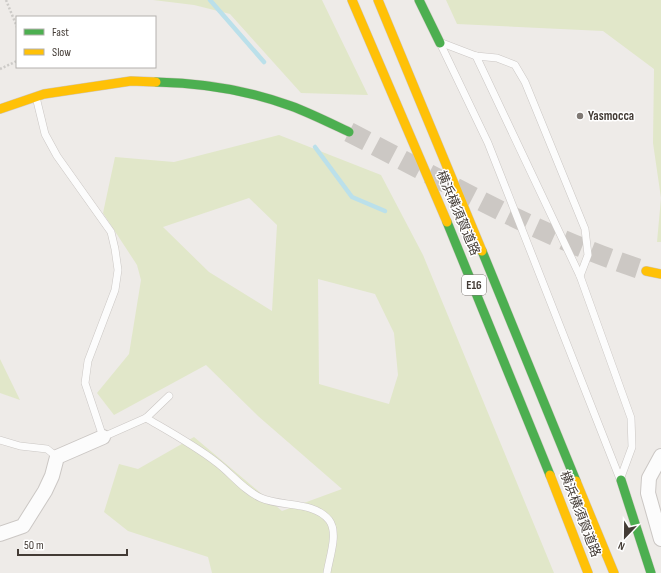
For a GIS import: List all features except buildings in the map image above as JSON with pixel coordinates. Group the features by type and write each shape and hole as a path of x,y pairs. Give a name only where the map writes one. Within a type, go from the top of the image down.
{"main road":[{"name":"横浜横須賀道路","path":"352,0 465,261 549,469 588,573"},
{"name":"横浜横須賀道路","path":"378,0 614,573"},
{"path":"419,0 440,43"},
{"path":"0,109 44,94 131,81 174,82 218,87 254,95 291,106 349,132"},
{"path":"646,270 661,274"},
{"path":"620,480 651,573"}],"street":[{"path":"0,534 23,526 45,491 52,476 57,457 103,437"},
{"path":"661,456 649,478 648,493 661,539"}],"lane":[{"path":"440,43 476,56 497,58 515,65 525,82 585,229 588,255 580,276"},
{"path":"440,43 488,143 620,480"},
{"path":"476,56 580,276 631,418 632,448 620,480"},
{"path":"36,97 45,134 57,156 111,232 115,249 118,270 115,290 88,361 85,383 103,437 146,418 169,396"},
{"path":"146,418 216,462 246,489 260,497 277,504 306,507 319,511 328,520 333,528 327,573"},
{"path":"0,440 20,446 40,447 47,449 57,457"}],"path":[{"path":"6,0 16,25"},
{"path":"0,69 16,61"}],"green space":[{"path":"153,0 322,0 368,95 301,93 230,14 194,5"},
{"path":"446,0 661,0 661,198 653,143 654,69 603,31 457,24"},
{"path":"279,135 381,175 423,255 554,573 212,573 208,557 128,531 104,512 119,464 138,469 194,437 282,511 342,489 258,416 206,365 114,415 97,393 129,354 141,280 137,265 103,213 115,157 174,162","holes":["249,198 277,225 272,311 209,272 163,227","318,279 375,294 394,333 398,375 389,404 319,384"]},
{"path":"661,198 661,242 657,242"},
{"path":"0,359 20,400 0,393"}],"waterway":[{"path":"210,0 264,62"},
{"path":"315,147 352,197 385,211"}],"tunnel":[{"path":"349,132 532,226 607,258 646,271"}],"traffic: fast":[{"path":"419,0 440,43"},
{"path":"156,82 224,88 275,100 320,118 349,132"},
{"path":"447,222 550,475"},
{"path":"482,251 576,481"},
{"path":"621,480 651,573"}],"traffic: slow":[{"path":"352,0 447,222"},
{"path":"378,0 482,251"},
{"path":"0,109 44,94 131,81 156,82"},
{"path":"646,271 661,274"},
{"path":"550,475 588,573"},
{"path":"576,481 614,573"}],"place":[{"name":"Yasmocca","path":"580,116"}]}
